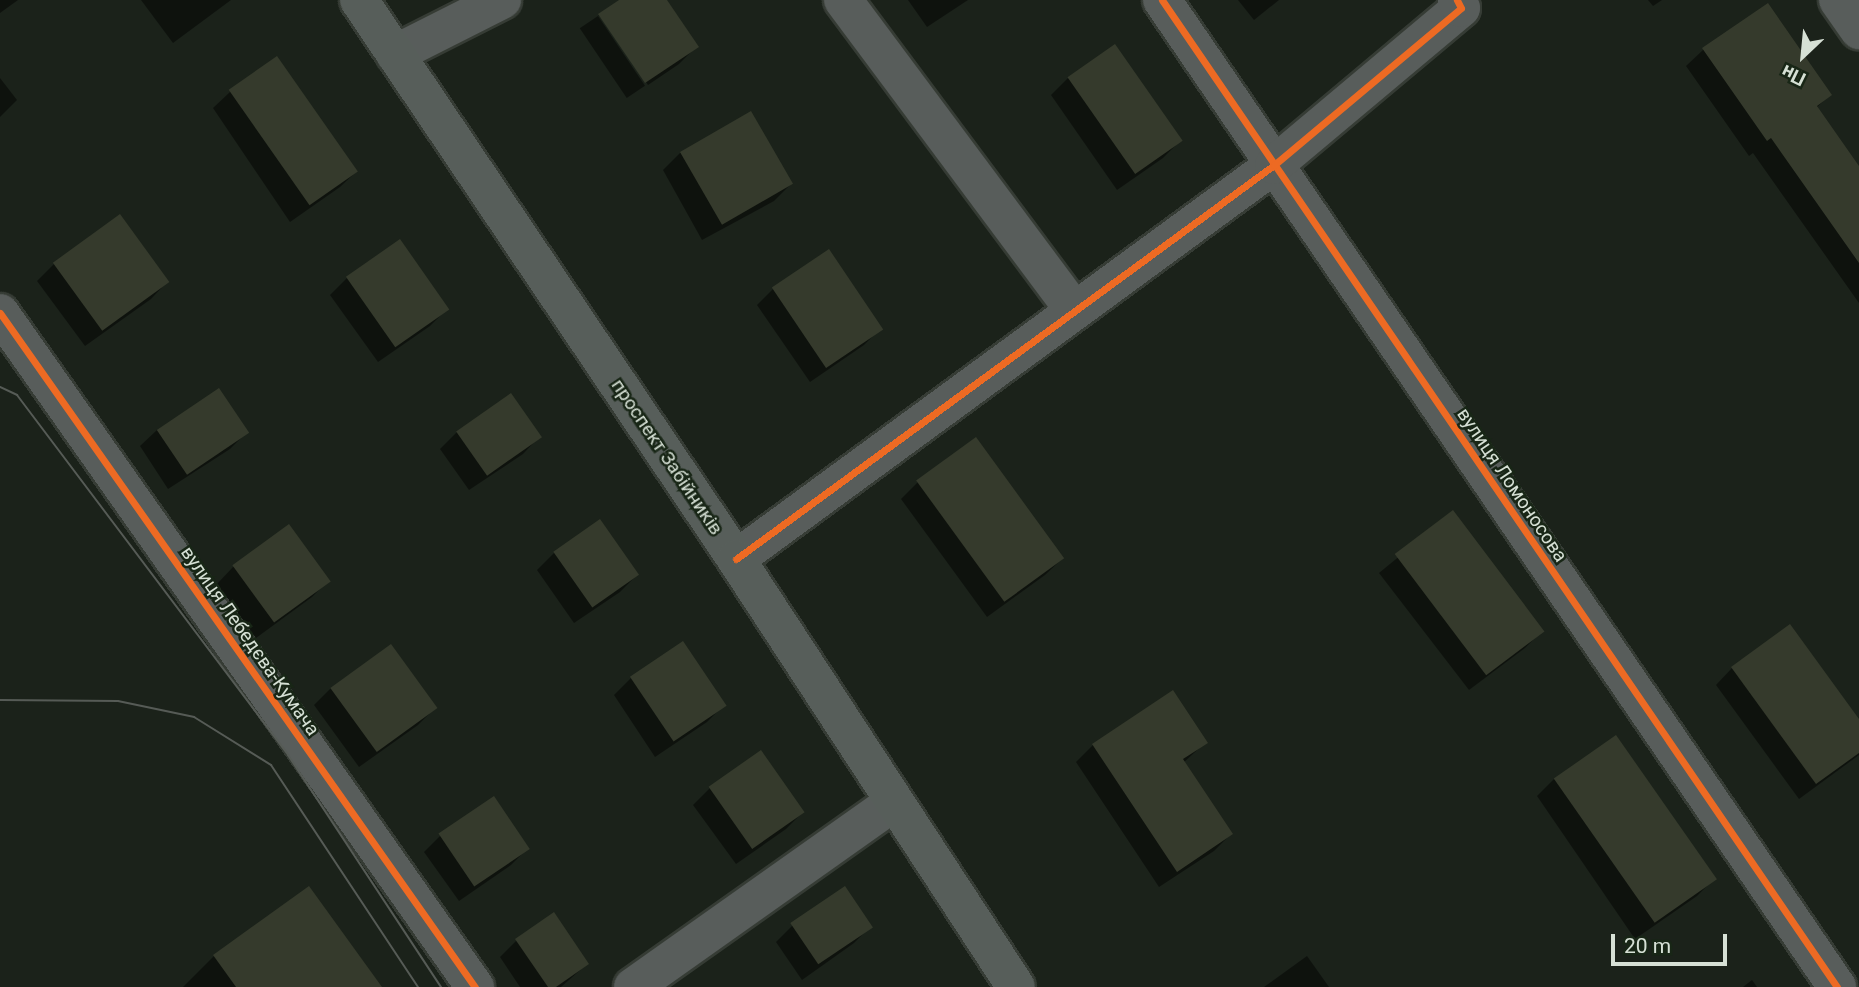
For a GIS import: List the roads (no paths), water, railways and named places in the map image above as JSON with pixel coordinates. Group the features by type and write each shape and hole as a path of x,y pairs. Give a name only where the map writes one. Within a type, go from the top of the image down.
{"main road":[{"name":"проспект Забійників","path":"359,0 736,559 1016,987"}],"street":[{"path":"395,54 502,0"},
{"path":"843,0 1074,310"},
{"name":"вулиця Ломоносова","path":"1162,0 1837,987"},
{"path":"736,559 1274,165 1461,8 1457,0"},
{"path":"1838,0 1859,30"},
{"name":"вулиця Лебедєва-Кумача","path":"0,313 475,987"},
{"path":"633,987 894,802"}],"tram line":[{"path":"0,387 17,395 288,755 441,987"},
{"path":"0,700 118,701 194,717 271,765 418,987"}]}
